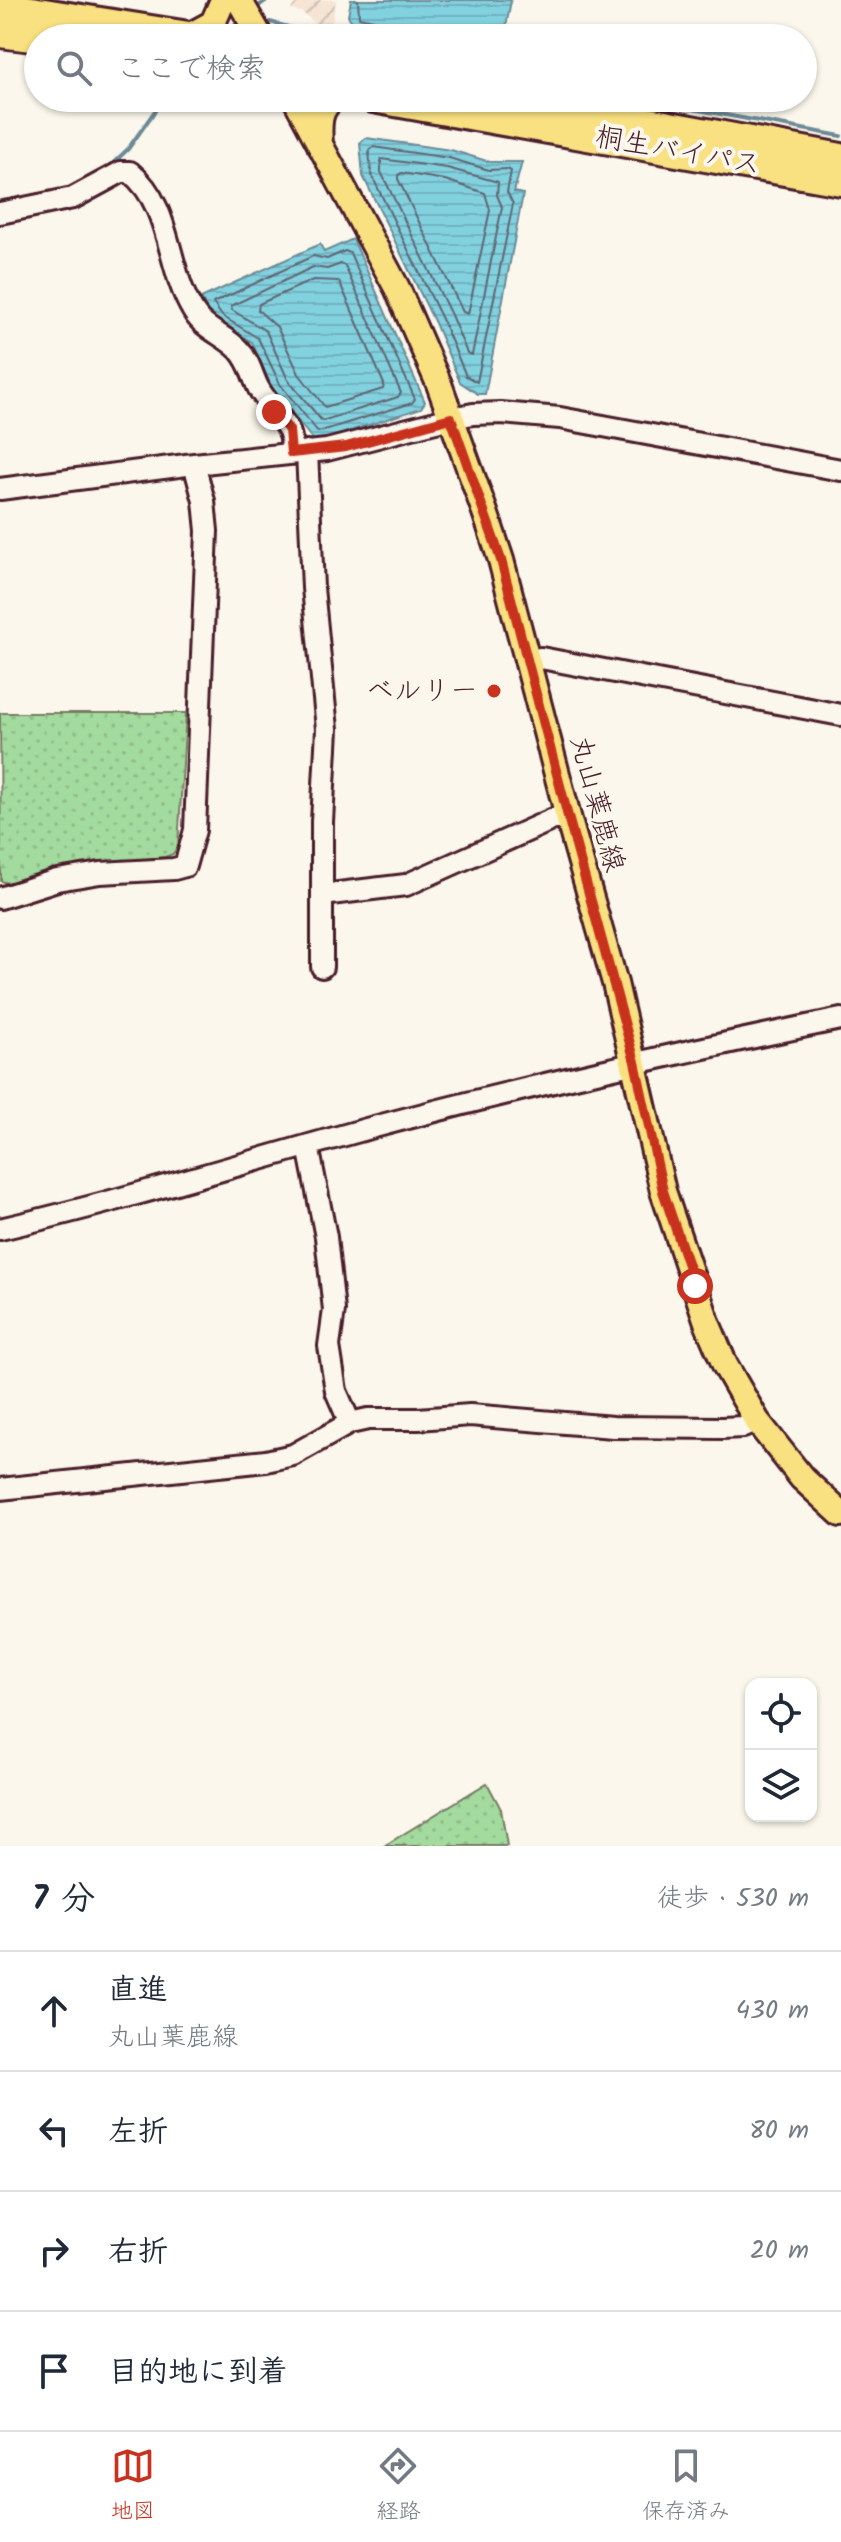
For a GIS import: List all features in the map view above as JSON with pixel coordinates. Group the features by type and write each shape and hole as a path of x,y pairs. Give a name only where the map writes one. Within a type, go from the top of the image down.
{"highway":[{"path":"0,6 113,24"},
{"path":"0,33 24,36"},
{"name":"桐生バイパス","path":"452,112 841,181"},
{"name":"桐生バイパス","path":"594,112 841,158"}],"main road":[{"path":"212,24 243,14"},
{"name":"丸山葉鹿線","path":"302,112 397,288 439,384 501,560 635,1062 663,1191 708,1325 725,1365 757,1421 802,1478 841,1514"},
{"path":"320,146 322,112"}],"street":[{"path":"0,213 73,198 121,172 130,172 138,178 148,191 166,231 178,278 192,310 204,326 241,352 257,386 289,430 299,452 327,729 322,822 322,967"},
{"path":"0,489 346,447 473,414 531,414 841,470"},
{"path":"0,898 57,880 100,873 174,869 185,866 190,857 195,830 207,531 204,501 194,464"},
{"path":"527,660 541,658 841,715"},
{"path":"322,895 406,885 567,813"},
{"path":"0,1229 635,1062 841,1019"},
{"path":"308,1146 326,1237 334,1310 329,1346 336,1391 350,1423"},
{"path":"0,1489 266,1461 293,1455 350,1423 368,1419 470,1415 613,1427 722,1428 743,1427 757,1421"}],"shaded area":[{"path":"300,0 336,0 332,24 317,24 301,12 291,10"}],"green space":[{"path":"0,713 186,713 178,846 173,854 70,868 11,884 1,881"},
{"path":"487,1783 501,1809 507,1846 384,1846"}],"water":[{"path":"351,0 511,0 507,24 354,24 348,16"},
{"path":"366,138 451,150 490,162 522,162 514,192 523,194 485,394 478,394 460,382 435,323 363,176 360,143"},
{"path":"353,239 425,402 421,408 326,439 313,440 272,388 252,342 217,323 201,298 320,244 324,252"}],"waterway":[{"path":"256,8 267,0"},
{"path":"235,24 239,21"},
{"path":"270,22 277,24"},
{"path":"108,168 128,149 154,112"},
{"path":"709,112 841,136"},
{"path":"0,201 18,199"},
{"path":"0,1240 27,1233"}],"place":[{"name":"ベルリー","path":"494,691"}],"route":[{"path":"274,412 289,430 291,453 346,447 451,418 501,560 615,983 663,1191 695,1286"}]}
